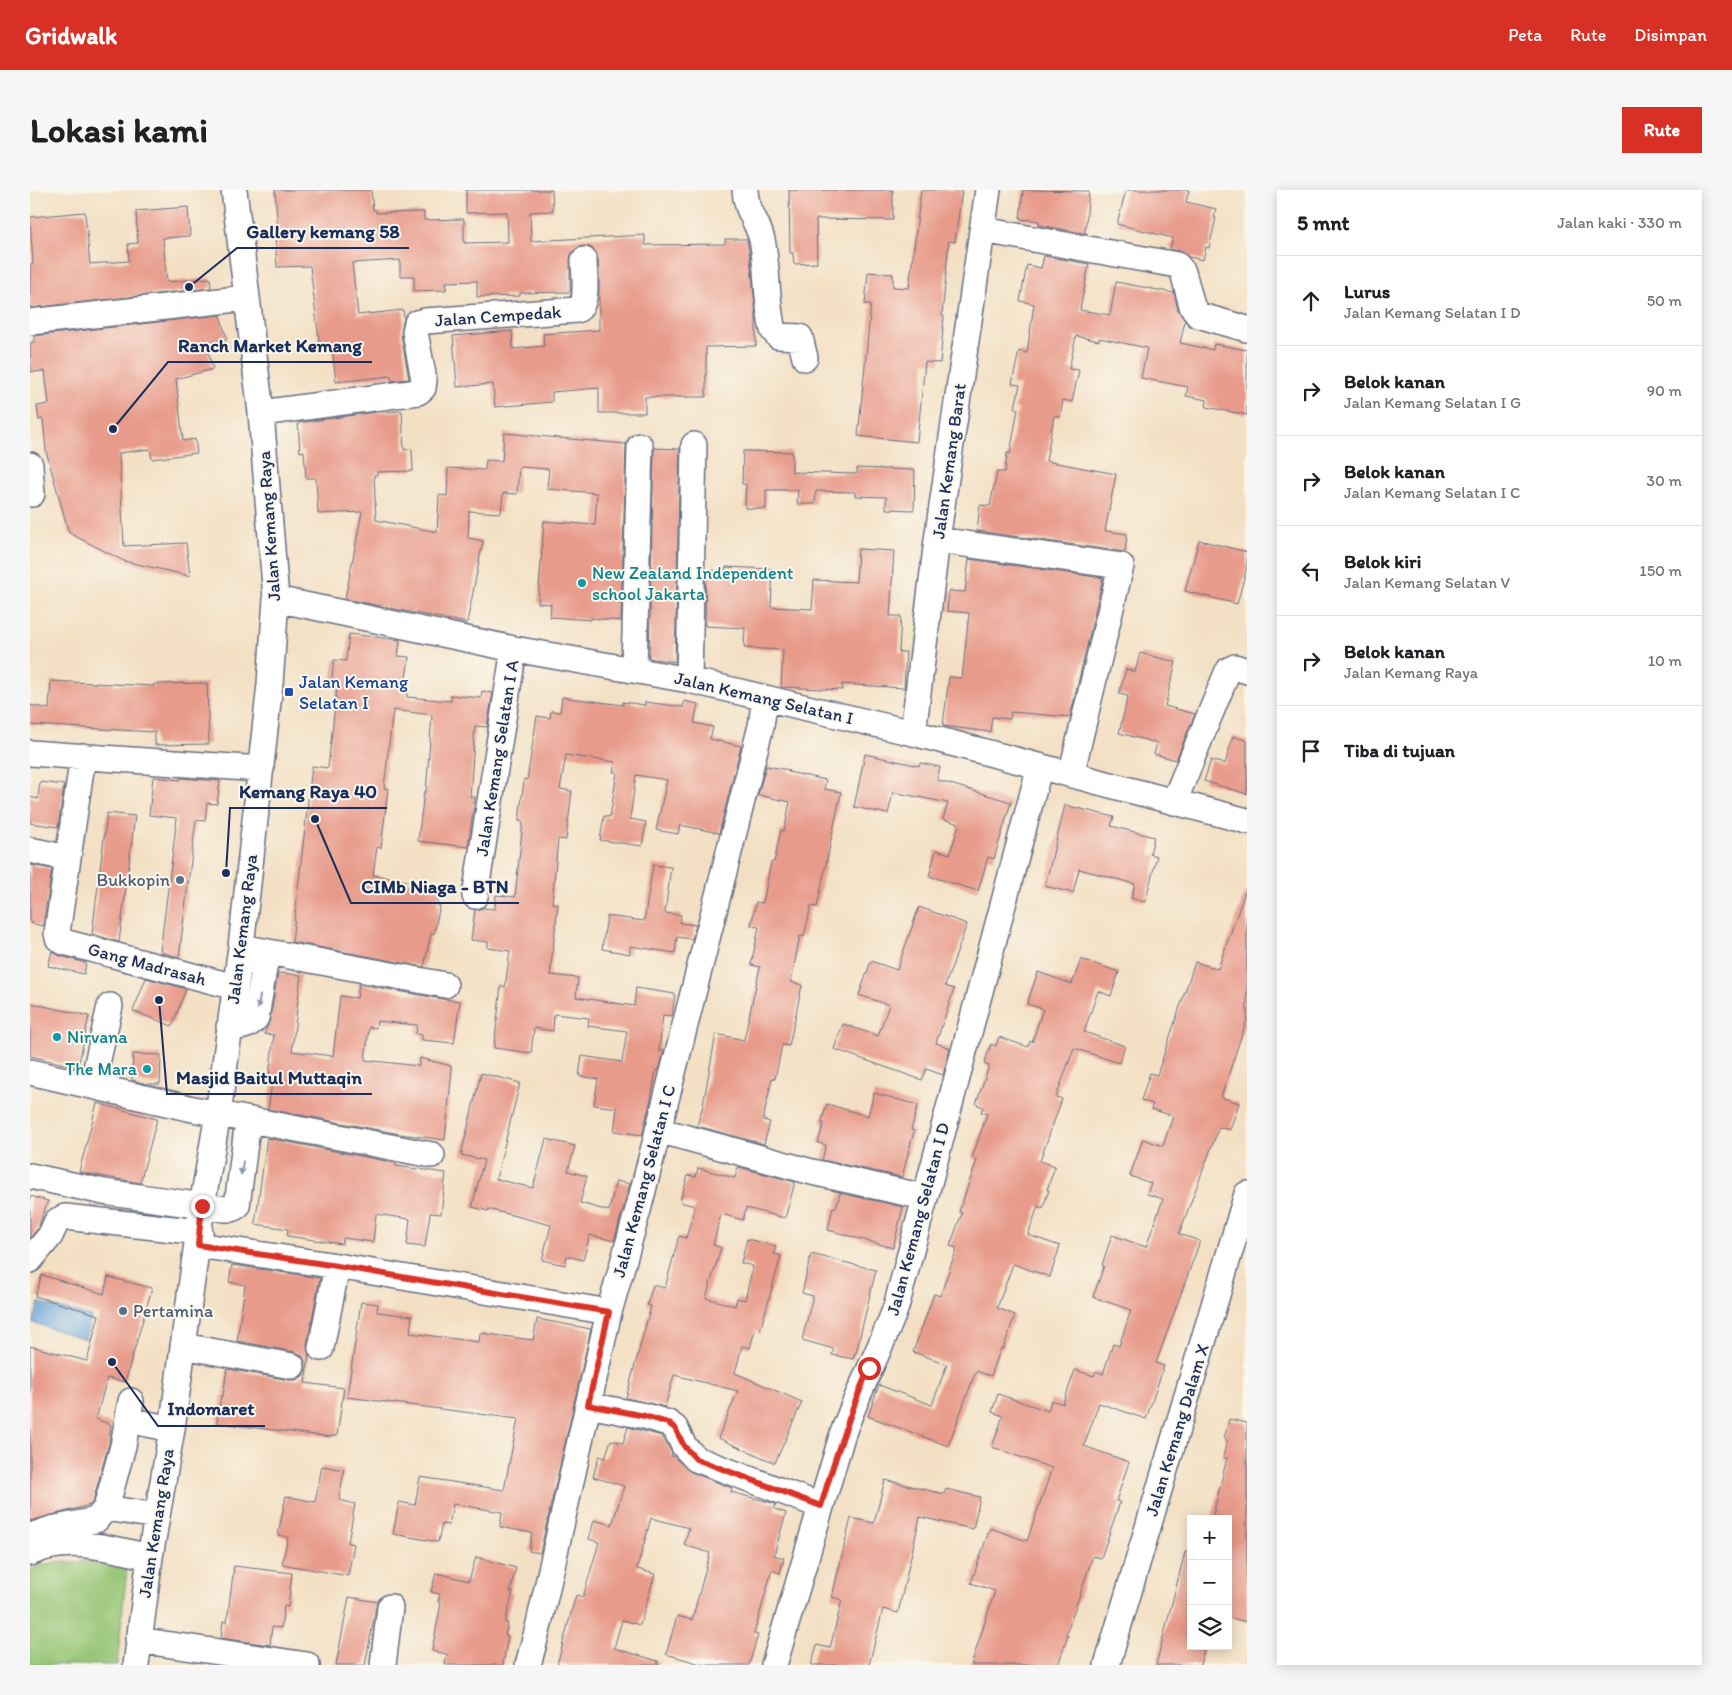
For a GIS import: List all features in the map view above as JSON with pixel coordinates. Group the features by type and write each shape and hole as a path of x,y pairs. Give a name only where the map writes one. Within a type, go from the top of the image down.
{"street":[{"name":"Jalan Kemang Raya","path":"136,1665 150,1557 172,1428 202,1206 218,1114 240,954 270,684 276,598 262,413 234,190"},
{"path":"745,190 748,207 758,224 764,244 773,330 778,336 800,337 805,358"},
{"name":"Jalan Kemang Barat","path":"913,734 937,540 988,190"},
{"path":"983,230 1177,265 1182,272 1192,306 1198,315 1247,329"},
{"name":"Jalan Cempedak","path":"262,413 418,392 422,388 424,380 415,332 417,323 422,321 577,310 584,304 584,260"},
{"path":"30,322 248,298"},
{"path":"634,669 640,446"},
{"path":"689,680 694,446"},
{"path":"30,465 32,494"},
{"path":"937,540 1121,566 1071,775"},
{"name":"Jalan Kemang Selatan I","path":"276,598 514,649 689,680 1040,766 1247,821"},
{"name":"Jalan Kemang Selatan I A","path":"475,896 514,649"},
{"path":"1174,802 1227,673 1235,667 1247,671"},
{"name":"Jalan Kemang Selatan I C","path":"528,1665 609,1312 658,1130 761,726 765,698"},
{"path":"30,753 260,769"},
{"path":"30,850 67,858 83,756"},
{"name":"Jalan Kemang Selatan I D","path":"774,1665 851,1409 896,1307 1040,766"},
{"name":"Gang Madrasah","path":"67,858 57,933 60,940 235,987"},
{"path":"240,954 265,963 307,973"},
{"path":"240,954 445,985"},
{"path":"229,1026 242,1027 250,1024 256,1018 265,963"},
{"path":"92,1086 110,1006"},
{"path":"30,1072 218,1114 432,1155"},
{"path":"30,1176 95,1191 232,1209 237,1206 248,1120"},
{"path":"658,1130 812,1172 924,1197"},
{"name":"Jalan Kemang Dalam X","path":"1106,1665 1247,1194"},
{"path":"30,1260 43,1246 57,1222 65,1217 609,1312"},
{"path":"321,1348 337,1266"},
{"path":"183,1346 292,1366"},
{"path":"588,1405 645,1416 668,1423 675,1428 684,1446 696,1459 821,1506"},
{"path":"30,1536 96,1520 106,1508 115,1478 129,1410 172,1428"},
{"path":"106,1508 157,1516"},
{"path":"30,1553 54,1546 79,1544 104,1547 150,1557"},
{"path":"383,1665 390,1607"},
{"path":"138,1640 307,1665"}],"green space":[{"path":"81,1561 113,1562 127,1569 117,1665 30,1665 30,1570 43,1564"}],"water":[{"path":"39,1302 92,1317 85,1339 33,1323"}],"building":[{"path":"275,190 371,190 373,210 376,210 376,213 424,212 424,220 464,219 464,243 508,242 507,212 466,213 466,190 552,190 553,211 530,212 531,241 645,235 645,245 725,244 725,239 747,239 756,315 756,346 706,347 706,397 645,397 645,413 599,413 599,388 552,392 552,402 495,407 493,384 457,387 453,336 512,331 513,349 544,346 543,334 599,330 599,279 596,252 590,247 584,246 577,248 572,253 570,260 570,292 520,293 520,296 477,297 477,281 446,282 446,290 414,291 414,276 400,276 400,260 352,263 358,315 403,310 404,318 401,334 409,379 392,381 391,376 336,382 332,347 320,349 310,266 277,267 275,232 278,232"},
{"path":"789,190 893,190 893,220 816,219 817,263 794,264 793,253 790,253"},
{"path":"921,190 962,190 955,242 949,241 940,363 925,362 917,442 858,436 871,304 865,304 868,272 893,274 893,287 909,288"},
{"path":"1023,190 1089,191 1085,233 1088,234 1039,225 1039,221 1020,219"},
{"path":"1126,190 1189,190 1186,202 1216,209 1214,218 1216,218 1209,248 1206,247 1203,260 1189,257 1180,251 1170,249 1173,238 1117,224"},
{"path":"188,207 190,236 163,238 167,282 210,278 211,288 30,308 30,264 33,264 30,217 85,212 90,264 129,261 128,244 138,243 136,211"},
{"path":"1044,256 1089,264 1080,310 1110,315 1116,282 1174,293 1178,310 1185,321 1180,343 1213,350 1214,344 1247,350 1247,415 1206,407 1207,400 1186,396 1188,387 1141,378 1147,348 1099,338 1099,341 1076,336 1069,369 1079,370 1072,402 1063,400 1060,417 1054,416 1046,461 1116,474 1105,531 1127,534 1125,552 977,531 980,505 990,506 997,472 1005,472 1007,453 1010,454 1018,409 1015,408 1020,385 1012,384 1019,351 1027,353 1034,304 1020,301 1027,265 1041,268"},
{"path":"220,315 227,339 206,344 213,369 176,379 183,441 195,439 197,453 152,459 150,449 119,453 124,546 186,543 190,576 124,561 69,533 46,451 43,419 39,420 37,406 49,404 45,371 31,372 30,343 34,342 34,336"},
{"path":"402,411 404,450 412,449 413,471 377,472 377,475 374,475 376,520 437,532 439,495 447,496 448,468 485,470 486,460 502,461 504,433 626,444 621,621 550,617 551,604 538,603 544,521 595,525 597,493 547,489 549,469 519,467 517,494 503,493 501,513 469,511 468,538 483,541 467,623 345,599 362,512 318,514 316,478 306,478 304,451 300,452 298,423 376,412"},
{"path":"654,448 680,449 675,662 649,658"},
{"path":"743,451 792,452 792,472 857,474 857,468 915,470 914,510 886,509 886,497 855,496 855,492 816,491 815,504 797,504 798,490 766,490 766,509 745,508 746,484 742,484"},
{"path":"1199,540 1247,552 1247,567 1237,604 1185,591"},
{"path":"858,549 894,551 890,616 901,616 899,652 906,652 904,688 842,684 842,690 781,687 783,650 744,648 745,628 705,626 706,570 725,571 726,567 773,569 771,607 812,609 814,580 856,582"},
{"path":"969,559 1103,578 1070,717 1011,712 1010,719 992,717 990,732 943,726 949,677 962,678 969,613 947,611 949,591 965,592"},
{"path":"349,634 400,640 398,656 409,657 404,693 407,693 407,697 451,701 451,695 481,698 482,691 493,693 487,727 475,726 470,797 475,797 468,847 418,841 424,792 426,792 432,715 393,710 384,788 388,789 381,848 377,847 373,875 441,887 437,905 440,905 434,934 431,933 424,967 292,942 312,766 328,768 337,687 331,686 334,660 346,661"},
{"path":"1140,653 1176,662 1165,706 1195,714 1176,760 1154,754 1157,743 1119,733 1128,696 1119,694 1126,669 1135,672"},
{"path":"51,681 154,686 154,684 207,683 209,744 155,745 155,732 30,725 30,705 49,709"},
{"path":"562,697 623,705 623,702 645,705 645,702 683,707 684,701 698,704 694,723 713,727 710,739 741,746 719,833 680,825 678,834 656,830 667,780 636,775 630,819 646,822 642,846 600,840 604,816 610,817 617,772 613,772 615,762 566,755 560,789 572,791 566,840 558,839 552,903 558,904 550,975 578,978 576,997 634,1006 636,988 675,994 672,1016 663,1015 659,1051 664,1051 659,1070 656,1070 642,1135 614,1131 617,1108 594,1105 598,1079 579,1076 582,1056 622,1062 627,1031 588,1026 589,1018 554,1014 553,1031 534,1028 531,1053 494,1048 501,986 505,987 510,951 488,948 488,942 471,940 475,910 483,908 495,909 496,895 515,897 523,822 519,821 524,779 527,780 537,716 550,718 551,711 560,712"},
{"path":"1233,736 1247,741 1247,794 1204,781 1211,760 1225,764"},
{"path":"865,754 919,766 920,763 940,767 937,780 1011,802 994,859 988,857 978,891 929,876 936,850 950,854 959,824 943,819 948,803 893,792 888,814 854,807"},
{"path":"766,766 826,780 824,789 841,792 817,907 811,906 804,937 800,936 791,982 802,985 789,1046 782,1045 775,1079 772,1078 763,1120 770,1122 764,1144 697,1126 703,1105 716,1034 744,1040 760,967 751,965 759,927 751,926 756,902 763,903 771,862 774,862 781,830 784,831 790,802 758,795"},
{"path":"153,777 220,781 217,804 207,803 205,821 196,820 179,957 160,952 177,818 149,815"},
{"path":"40,782 64,785 58,827 30,823 30,797 38,799"},
{"path":"1065,805 1114,817 1111,826 1154,837 1150,854 1157,856 1145,902 1131,898 1135,884 1079,869 1073,893 1045,886"},
{"path":"107,813 135,816 119,942 92,934"},
{"path":"30,865 52,869 43,926 30,923"},
{"path":"653,865 671,867 665,913 681,915 680,923 696,925 692,939 677,937 675,953 630,946 630,954 602,949 607,916 644,921"},
{"path":"1245,892 1247,892 1247,1019 1221,1097 1239,1103 1230,1130 1219,1127 1179,1234 1200,1241 1156,1363 1164,1366 1146,1419 1099,1403 1084,1446 1129,1462 1116,1501 1120,1502 1101,1558 1093,1556 1066,1635 1068,1636 1058,1665 971,1665 995,1591 971,1583 990,1528 1027,1541 1052,1468 992,1447 1003,1416 992,1412 998,1394 1048,1411 1051,1400 1063,1404 1075,1370 1094,1376 1096,1371 1103,1374 1113,1344 1119,1346 1131,1310 1093,1297 1112,1235 1146,1247 1163,1199 1147,1194 1151,1183 1130,1176 1143,1139 1163,1146 1173,1116 1151,1109 1153,1104 1141,1100 1150,1073 1157,1075 1195,962 1218,969"},
{"path":"919,907 967,924 945,986 954,989 936,1043 950,1048 943,1075 926,1069 922,1080 834,1049 843,1024 878,1036 889,1005 859,995 871,961 897,970"},
{"path":"52,951 60,956 86,963 84,974 48,966"},
{"path":"1081,959 1119,972 1111,996 1098,991 1084,1032 1125,1046 1119,1063 1074,1048 1056,1097 1062,1099 1040,1161 1055,1166 1043,1208 1038,1206 1028,1235 1060,1246 1050,1277 1013,1264 997,1308 1015,1315 1003,1349 1001,1348 991,1376 976,1371 948,1446 868,1416 879,1385 932,1405 947,1364 913,1352 934,1294 940,1296 957,1248 950,1246 962,1213 959,1212 977,1160 972,1158 987,1114 981,1112 983,1107 976,1104 989,1066 984,1064 991,1044 996,1046 999,1037 1028,1047 1030,1041 1032,1042 1043,1009 1027,1004 1038,972 1072,984"},
{"path":"278,973 301,975 292,1051 333,1056 340,996 357,998 359,984 460,1001 454,1043 422,1040 422,1035 416,1034 417,1025 377,1021 376,1028 369,1027 365,1060 419,1066 420,1058 451,1066 445,1140 400,1134 268,1109 273,1077 269,1076 274,1035 264,1034 270,1020"},
{"path":"146,978 186,989 172,1026 133,1011"},
{"name":"Nirvana","path":"30,1003 89,1016 78,1067 30,1056"},
{"name":"The Mara","path":"133,1054 161,1055 160,1084 147,1084 132,1080"},
{"path":"481,1073 520,1083 496,1179 533,1188 546,1139 575,1146 568,1171 587,1176 580,1203 609,1211 616,1181 630,1184 614,1241 590,1235 583,1260 567,1256 565,1265 542,1260 551,1225 488,1209 488,1211 472,1207 484,1160 461,1155"},
{"path":"874,1093 918,1105 911,1130 914,1131 902,1177 822,1160 826,1145 818,1143 824,1123 821,1123 827,1104 868,1116"},
{"path":"97,1103 157,1119 140,1183 79,1172"},
{"path":"267,1138 396,1163 396,1166 446,1173 441,1214 430,1213 425,1247 407,1245 410,1219 376,1214 373,1242 343,1238 342,1244 287,1236 288,1229 255,1224"},
{"path":"738,1167 795,1182 785,1218 746,1208 743,1220 721,1214 713,1245 721,1248 706,1298 735,1306 737,1298 745,1300 753,1266 741,1263 747,1239 776,1246 774,1254 781,1256 760,1331 755,1330 750,1348 742,1346 735,1373 802,1402 775,1463 718,1438 738,1391 674,1375 665,1407 626,1398 651,1306 647,1305 653,1285 665,1288 679,1236 686,1238 695,1206 680,1202 688,1175 696,1177 698,1168 735,1178"},
{"path":"840,1193 903,1207 893,1248 828,1230 833,1207 836,1208"},
{"path":"30,1196 48,1201 38,1228 30,1238"},
{"path":"811,1254 876,1270 853,1359 832,1355 834,1349 802,1340 813,1296 802,1293"},
{"path":"232,1265 320,1278 307,1345 309,1355 305,1383 344,1388 337,1436 331,1437 217,1423 227,1369 296,1380 303,1376 306,1368 302,1355 295,1352 237,1341 245,1285 229,1282"},
{"path":"42,1275 104,1294 108,1277 152,1288 125,1382 107,1378 96,1419 111,1425 109,1443 93,1501 90,1505 30,1521 30,1346 87,1361 99,1315 35,1296"},
{"path":"361,1302 378,1304 377,1312 412,1316 410,1333 479,1342 480,1333 533,1340 537,1319 591,1329 540,1553 529,1551 532,1533 500,1527 502,1512 453,1504 449,1525 442,1524 438,1542 393,1534 399,1502 415,1505 420,1477 504,1490 518,1419 347,1397"},
{"path":"1229,1419 1247,1423 1247,1622 1232,1618 1232,1515 1213,1515 1227,1458 1223,1457 1227,1440 1224,1439"},
{"path":"628,1427 662,1436 672,1453 671,1456 691,1472 732,1488 731,1492 776,1504 774,1509 786,1513 774,1555 784,1558 780,1573 772,1570 754,1634 758,1635 749,1665 704,1665 666,1654 677,1616 692,1620 710,1553 684,1545 689,1528 651,1518 637,1569 655,1574 640,1625 622,1620 614,1648 658,1661 658,1665 557,1665 576,1595 583,1597 599,1542 589,1539 594,1520 612,1525 624,1486 593,1477 599,1456 605,1458 611,1440 623,1443"},
{"path":"322,1466 344,1470 339,1500 355,1504 348,1543 354,1544 348,1576 282,1564 288,1537 278,1535 286,1496 315,1502"},
{"path":"885,1480 944,1494 946,1489 980,1497 973,1529 920,1517 898,1613 883,1609 869,1665 811,1665 817,1645 830,1648 842,1600 832,1597 851,1518 874,1523"},
{"path":"1185,1552 1187,1552 1187,1650 1204,1650 1200,1665 1156,1665"},
{"path":"476,1557 516,1568 510,1592 513,1592 505,1623 508,1623 505,1636 508,1636 503,1665 445,1665 447,1654 432,1651 441,1603 438,1602 440,1594 431,1592 436,1573 469,1581"},
{"path":"234,1566 292,1573 288,1607 284,1606 281,1628 272,1627 270,1645 221,1638 223,1621 227,1622"},
{"path":"349,1597 377,1602 365,1665 336,1665"}],"place":[{"name":"Gallery kemang 58","path":"189,287"},
{"name":"Ranch Market Kemang","path":"113,429"},
{"name":"New Zealand Independent school Jakarta","path":"582,583"},
{"name":"Jalan Kemang Selatan I","path":"289,692"},
{"name":"CIMb Niaga - BTN","path":"315,819"},
{"name":"Kemang Raya 40","path":"226,873"},
{"name":"Bukkopin","path":"180,880"},
{"name":"Masjid Baitul Muttaqin","path":"159,1000"},
{"name":"Nirvana","path":"57,1037"},
{"name":"The Mara","path":"147,1069"},
{"name":"Pertamina","path":"123,1311"},
{"name":"Indomaret","path":"112,1362"}],"route":[{"path":"202,1206 198,1245 337,1266 609,1312 588,1405 645,1416 668,1423 675,1428 688,1452 696,1459 821,1506 851,1409 869,1368"}]}
